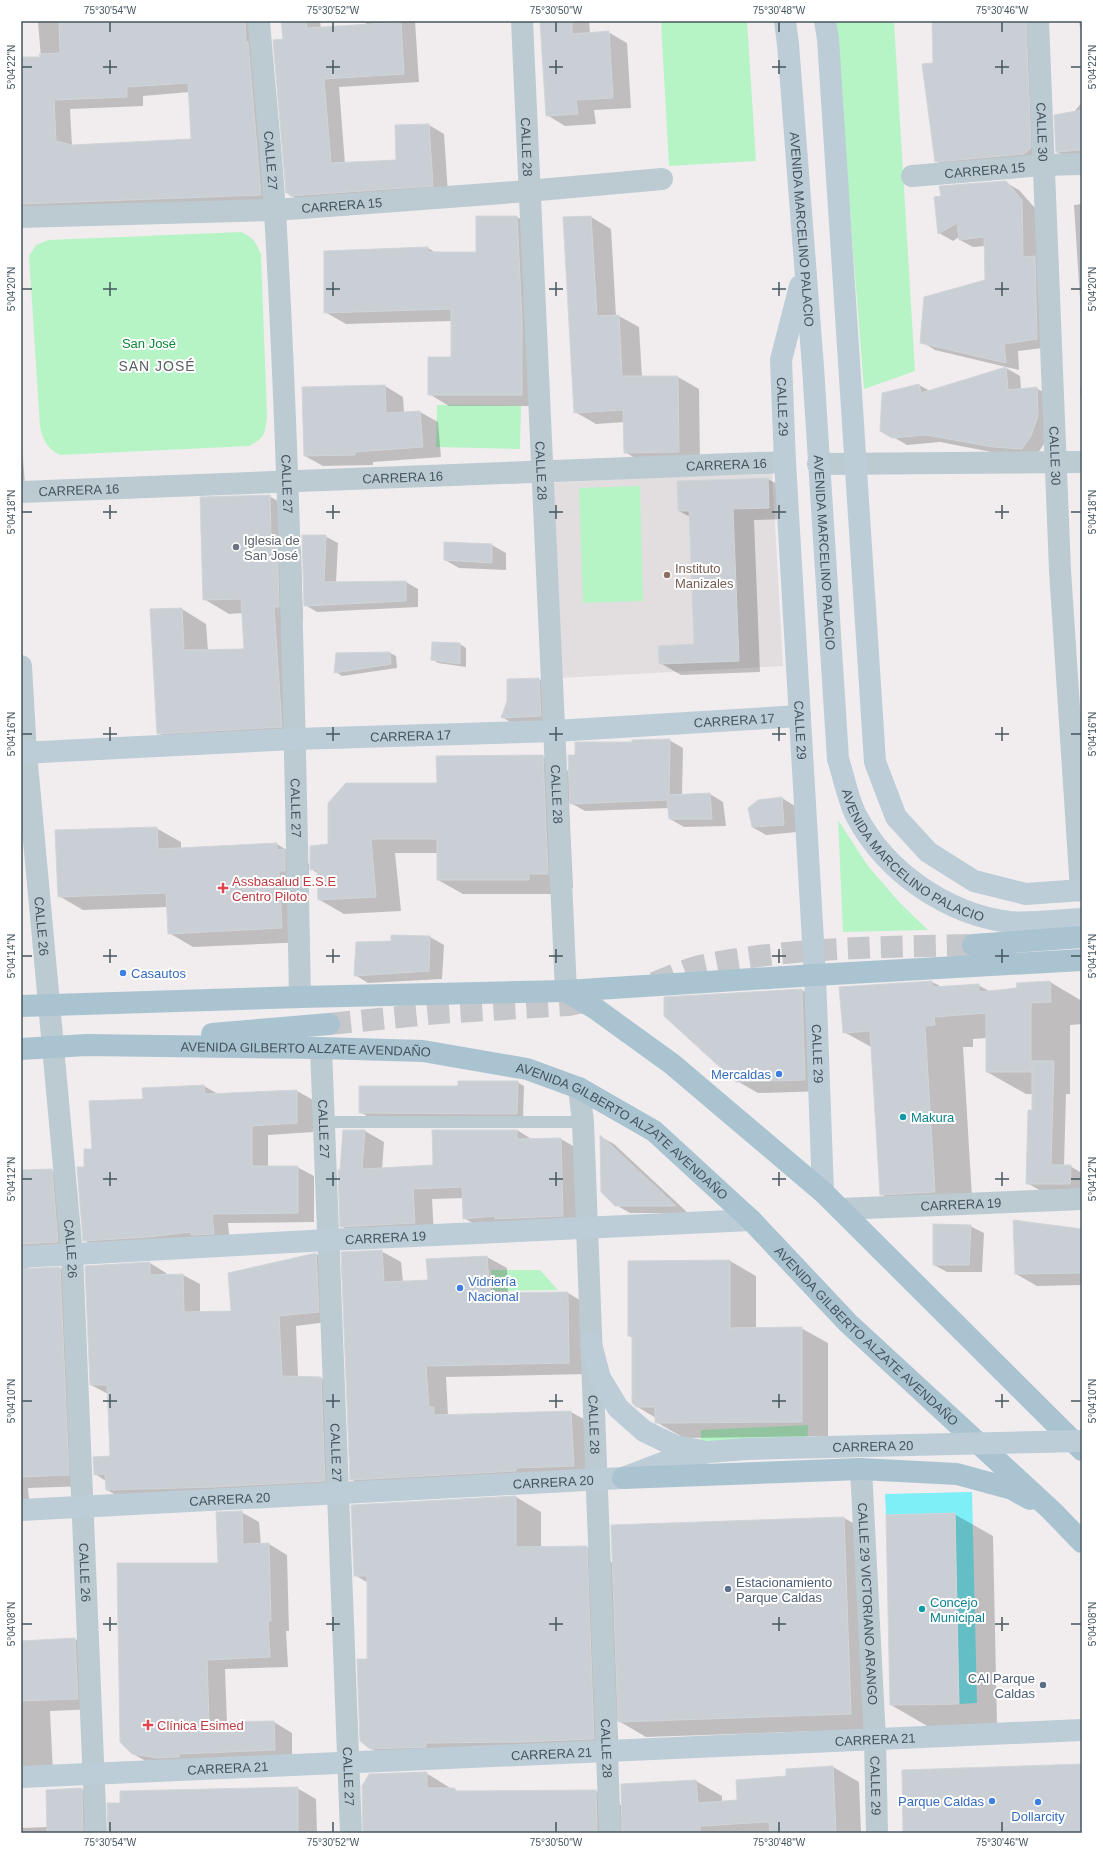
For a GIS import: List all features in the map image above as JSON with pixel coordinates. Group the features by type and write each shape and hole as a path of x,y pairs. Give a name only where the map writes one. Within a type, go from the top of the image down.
{"main road":[{"name":"AVENIDA MARCELINO PALACIO","path":"785,21 788,44 812,367 838,759 856,816 889,861 930,894 969,912 1010,922 1082,919"},
{"name":"AVENIDA MARCELINO PALACIO","path":"825,21 828,39 875,762 896,816 928,852 974,881 1026,894 1081,891"},
{"name":"CALLE 29","path":"804,271 781,360 785,462 814,975 823,1192"},
{"name":"CARRERA 17","path":"23,753 295,739 555,731 800,716"},
{"path":"974,945 1082,937"},
{"path":"21,1006 300,997 566,992 814,975 1082,960"},
{"path":"566,992 596,1010 672,1064 823,1192 1082,1450"},
{"path":"86,1046 329,1024"},
{"name":"AVENIDA GILBERTO ALZATE AVENDAÑO","path":"21,1049 86,1046 321,1048 423,1052 527,1069 578,1088 654,1131 751,1220 848,1323 1052,1511 1082,1542"},
{"name":"CARRERA 19","path":"21,1257 328,1240 751,1220"},
{"path":"591,1344 600,1378 618,1408 644,1431 675,1446 709,1452"},
{"name":"CARRERA 20","path":"21,1510 623,1478 665,1462 709,1452 746,1449 1082,1441"},
{"path":"623,1478 861,1469 957,1474 1012,1489 1052,1511"},
{"name":"CARRERA 21","path":"21,1777 1082,1730"}],"street":[{"name":"CALLE 27","path":"259,21 275,210 287,482 295,739 300,997"},
{"name":"CALLE 28","path":"522,21 540,472 555,731 566,992"},
{"name":"CALLE 30","path":"1038,21 1060,570 1076,710 1081,891"},
{"name":"CARRERA 15","path":"912,176 1044,165 1082,164"},
{"name":"CARRERA 15","path":"21,218 275,210 528,191 662,179"},
{"name":"CARRERA 16","path":"21,492 785,462"},
{"path":"818,464 1082,462"},
{"name":"CALLE 26","path":"21,666 23,753 54,1048 72,1254 96,1833"},
{"name":"CALLE 27","path":"321,1048 351,1833"},
{"name":"CALLE 28","path":"578,1088 582,1122 610,1833"},
{"name":"CARRERA 19","path":"840,1209 1082,1199"},
{"name":"CALLE 29 VICTORIANO ARANGO","path":"861,1469 875,1739"},
{"name":"CALLE 29","path":"875,1739 877,1833"}],"lane":[{"path":"324,1122 582,1122"}],"shaded area":[{"name":"Instituto Manizales","path":"772,471 783,666 561,678 550,483"}],"green space":[{"path":"661,21 747,21 756,161 669,166"},
{"path":"835,21 894,21 915,371 864,389"},
{"name":"San José","path":"241,232 249,236 254,241 261,255 267,416 265,431 261,438 249,446 60,455 52,450 45,441 40,427 29,256 36,245 49,240"},
{"path":"437,405 521,406 520,449 436,447"},
{"path":"640,486 643,601 583,603 579,488"},
{"path":"838,820 868,866 900,903 928,930 843,932"},
{"path":"491,1270 540,1270 558,1290 493,1291"},
{"path":"808,1425 807,1451 701,1456 701,1430"}],"water":[{"path":"972,1492 977,1703 959,1704 955,1514 886,1515 885,1494"}],"building":[{"path":"59,21 245,21 261,195 21,204 21,57 40,57 39,54 60,53","holes":["188,83 191,139 72,145 56,141 54,100 127,97 127,87"]},
{"path":"281,21 306,21 307,28 401,22 404,74 324,79 331,163 396,160 395,125 429,124 433,186 290,196 290,193 286,193 273,40 283,39"},
{"path":"540,21 572,21 572,34 609,31 613,98 576,100 578,114 546,116"},
{"path":"932,21 1026,21 1031,148 1024,154 935,162 922,64 933,63"},
{"path":"1082,110 1082,150 1056,152 1054,115"},
{"path":"1006,181 1022,200 1023,257 1035,256 1037,339 1004,344 1006,363 920,343 924,297 985,280 984,237 959,240 957,223 938,234 934,197 941,196 939,186"},
{"path":"476,216 517,216 522,318 522,395 428,395 428,357 451,357 451,309 324,313 324,251 428,247 428,252 476,252"},
{"path":"591,216 597,316 619,315 622,376 678,376 679,452 624,453 623,410 574,413 563,217"},
{"path":"1006,367 1008,390 1037,387 1038,416 1031,436 1022,449 993,447 926,435 892,438 880,431 882,393 919,384 921,393"},
{"path":"385,385 386,413 420,411 423,447 355,452 355,455 304,456 302,387"},
{"path":"768,478 769,508 733,509 739,661 659,664 658,646 694,644 689,511 678,511 677,481"},
{"path":"270,495 271,535 277,535 279,607 274,607 282,727 157,734 150,609 182,608 184,650 244,649 241,599 203,600 200,497"},
{"path":"302,535 326,535 324,582 406,581 406,601 304,606"},
{"path":"444,542 492,544 492,563 444,560"},
{"path":"432,642 460,643 460,664 431,660"},
{"path":"390,652 391,664 334,673 336,653"},
{"path":"539,678 541,716 501,718 507,701 507,679"},
{"path":"670,739 669,795 710,793 712,819 669,819 667,800 570,804 568,755 575,755 575,742 632,742 632,740"},
{"path":"543,755 548,874 529,874 529,880 437,880 437,839 371,839 376,897 318,900 317,869 310,870 310,846 328,844 328,803 346,783 437,783 436,756"},
{"path":"782,797 784,825 752,827 748,808 758,800"},
{"path":"157,827 158,849 277,843 277,850 285,849 285,871 279,871 282,928 168,934 166,893 58,897 55,830"},
{"path":"391,935 430,936 429,971 354,976 356,942 391,941"},
{"path":"932,981 933,987 979,984 979,992 1017,988 1016,983 1050,981 1051,1002 1031,1003 1031,1072 986,1072 986,1013 934,1017 935,1025 925,1026 935,1192 880,1195 870,1031 843,1033 839,987"},
{"path":"802,989 805,1080 736,1082 664,1016 664,997"},
{"path":"1032,1061 1054,1061 1051,1165 1071,1165 1070,1184 1026,1184 1028,1110 1032,1110"},
{"path":"458,1081 518,1081 517,1114 359,1113 359,1086 458,1086"},
{"path":"204,1085 205,1094 297,1090 297,1123 252,1126 252,1166 298,1166 298,1213 212,1214 214,1234 191,1235 191,1232 149,1237 83,1241 77,1167 84,1167 84,1149 92,1149 89,1101 143,1099 142,1088"},
{"path":"343,1130 365,1130 362,1169 433,1165 432,1130 517,1130 517,1139 561,1138 563,1216 495,1219 495,1216 463,1219 462,1187 413,1189 415,1223 340,1227 338,1170 340,1170"},
{"path":"600,1135 676,1206 615,1206 601,1192"},
{"path":"52,1169 58,1242 21,1244 21,1170"},
{"path":"1013,1220 1082,1229 1082,1273 1015,1274"},
{"path":"933,1224 971,1225 969,1265 933,1265"},
{"path":"382,1250 384,1282 428,1280 426,1259 487,1256 490,1293 568,1292 569,1363 426,1366 429,1407 434,1407 434,1415 571,1411 574,1466 516,1468 516,1471 350,1480 341,1252"},
{"path":"316,1253 319,1312 279,1316 282,1376 321,1377 325,1481 215,1487 106,1490 105,1474 94,1475 93,1457 110,1456 107,1385 90,1385 85,1266 150,1262 150,1275 183,1274 184,1312 231,1311 228,1273"},
{"path":"730,1260 730,1328 802,1327 802,1422 655,1423 655,1407 636,1407 632,1403 632,1336 628,1336 628,1261"},
{"path":"60,1267 69,1475 21,1477 21,1269"},
{"path":"516,1496 516,1547 587,1546 594,1739 521,1742 426,1743 426,1747 370,1749 360,1741 357,1659 367,1659 367,1576 354,1576 351,1505"},
{"path":"242,1511 243,1544 269,1543 271,1621 268,1621 270,1657 207,1660 209,1722 274,1721 275,1750 179,1754 179,1757 158,1758 132,1754 120,1742 117,1563 218,1563 216,1512"},
{"name":"Concejo Municipal","path":"955,1513 959,1704 890,1705 886,1515"},
{"name":"Estacionamiento Parque Caldas","path":"844,1517 851,1714 618,1722 611,1525"},
{"path":"75,1638 78,1699 21,1701 21,1641"},
{"name":"Parque Caldas","path":"1082,1764 1082,1833 903,1833 902,1770"},
{"path":"833,1766 836,1833 770,1833 769,1822 700,1826 700,1833 622,1833 621,1784 696,1780 698,1803 737,1800 736,1780 786,1776 786,1769"},
{"path":"427,1772 427,1788 455,1788 455,1791 596,1790 597,1833 363,1833 362,1786 369,1774"},
{"path":"298,1787 298,1833 108,1833 107,1803 120,1803 120,1791"},
{"path":"82,1788 83,1833 47,1833 46,1790"}],"tunnel":[{"path":"654,983 700,966 768,955 836,949 973,945"},
{"path":"329,1024 439,1013 569,1005 598,999"}],"place":[{"name":"Iglesia de San José","path":"236,547"},
{"name":"Instituto Manizales","path":"667,575"},
{"name":"Assbasalud E.S.E Centro Piloto","path":"223,888"},
{"name":"Casautos","path":"123,973"},
{"name":"Mercaldas","path":"779,1074"},
{"name":"Makura","path":"903,1117"},
{"name":"Vidriería Nacional","path":"460,1288"},
{"name":"Estacionamiento Parque Caldas","path":"728,1589"},
{"name":"Concejo Municipal","path":"922,1609"},
{"name":"CAI Parque Caldas","path":"1043,1685"},
{"name":"Clínica Esimed","path":"148,1725"},
{"name":"Parque Caldas","path":"992,1801"},
{"name":"Dollarcity","path":"1038,1802"}],"district":[{"name":"SAN JOSÉ","path":"157,366"}]}
